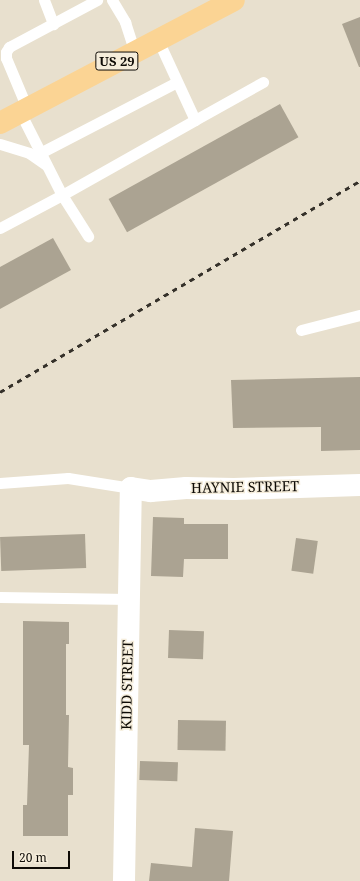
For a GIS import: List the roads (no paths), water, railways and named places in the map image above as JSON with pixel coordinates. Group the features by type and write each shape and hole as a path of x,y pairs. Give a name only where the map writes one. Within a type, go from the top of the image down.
{"main road":[{"name":"US 29","path":"0,123 234,0"}],"street":[{"name":"HAYNIE STREET","path":"131,488 151,492 186,488 234,489 360,485"},
{"name":"KIDD STREET","path":"124,881 131,488"}],"lane":[{"path":"44,0 53,24"},
{"path":"88,236 62,195 40,153 6,58 6,52 9,47 97,0"},
{"path":"112,0 125,22 135,52"},
{"path":"158,40 195,120"},
{"path":"40,153 177,82"},
{"path":"0,228 62,195 262,82"},
{"path":"0,144 29,153 47,166"},
{"path":"301,330 360,315"},
{"path":"0,483 68,478 131,488"},
{"path":"0,597 129,599"}],"railway":[{"path":"0,392 360,181"}]}
